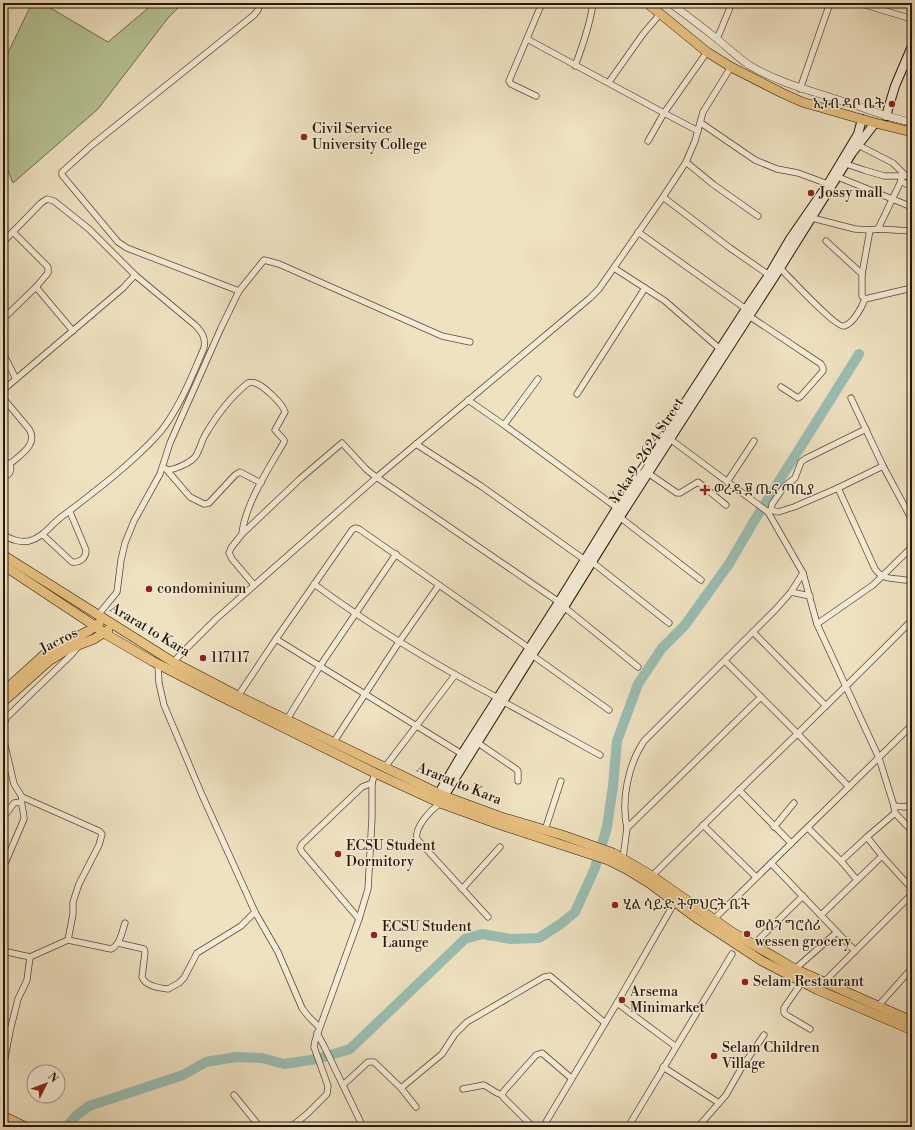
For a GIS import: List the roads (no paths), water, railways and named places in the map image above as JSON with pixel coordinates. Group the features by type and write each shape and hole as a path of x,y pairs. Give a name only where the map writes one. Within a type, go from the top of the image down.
{"main road":[{"path":"647,3 707,52 731,67 782,93 802,102 912,132"},
{"path":"886,116 895,86 912,46"},
{"name":"Yeka 9_2624 Street","path":"438,800 454,774 478,742 501,700 531,651 562,605 720,349 780,268 858,145 861,135 862,119"},
{"name":"Yeka 9_2624 Street","path":"618,512 648,473 670,439 790,240 861,135 875,123"},
{"name":"Ararat to Kara","path":"3,555 173,662 238,696 284,724 333,743 385,767 438,800"},
{"name":"Ararat to Kara","path":"3,565 104,633 158,664 284,724 375,772 438,800 595,851"},
{"name":"Jacros","path":"3,692 46,653 95,626 101,617"},
{"name":"Jacros","path":"3,702 49,660 58,654 94,639 114,626"},
{"name":"Yeka 9_2624 Street","path":"454,774 462,754 501,700"},
{"name":"Ararat to Kara","path":"500,820 545,830 626,863 652,876 677,898 695,917 762,961 802,982 821,986 878,1006 912,1021"},
{"name":"Ararat to Kara","path":"626,863 677,898 821,986 912,1030"},
{"path":"3,1116 26,1127"}],"street":[{"path":"239,292 127,248 118,242 62,175 62,172 92,145 254,15 258,10 260,3"},
{"path":"536,96 511,84 509,81 542,3"},
{"path":"575,66 592,17 593,3"},
{"path":"670,3 717,39 736,56 774,78 800,89 886,116 912,122"},
{"path":"717,39 732,3"},
{"path":"800,89 830,3"},
{"path":"859,3 912,19"},
{"path":"610,82 643,34 660,14"},
{"path":"526,39 575,66 610,82 698,131"},
{"path":"648,141 664,113 707,52"},
{"path":"173,662 216,619 330,520 376,477 599,289 686,162 695,141 704,112 720,83 731,67"},
{"path":"701,123 755,160 777,169 798,173 828,184"},
{"path":"858,145 893,163 912,187"},
{"path":"686,162 714,185 758,216"},
{"path":"846,164 877,174 905,178"},
{"path":"838,177 912,207"},
{"path":"878,229 892,199 905,178"},
{"path":"663,197 730,248 769,275"},
{"path":"3,242 41,203 47,199 54,202 88,229 135,275 195,325 203,333 206,342 189,383 170,419 152,442 111,479 52,525 43,535 30,541 21,542 10,539 3,534"},
{"path":"812,218 855,229 912,231"},
{"path":"865,299 862,296 862,274 870,230"},
{"path":"3,319 36,287 48,273 48,267 13,232"},
{"path":"638,232 821,364 823,368 822,371 798,398 781,387"},
{"path":"826,241 862,274"},
{"path":"101,617 117,592 121,560 125,543 134,521 165,469 170,443 189,399 239,292 264,260 279,264 442,336 470,342"},
{"path":"614,268 665,302 720,349"},
{"path":"780,268 811,300 840,326 844,326 849,323 861,308 865,299"},
{"path":"3,390 73,331 135,275"},
{"path":"36,287 73,331"},
{"path":"577,394 645,288"},
{"path":"865,299 912,288"},
{"path":"3,353 16,379"},
{"path":"504,425 538,379"},
{"path":"165,469 186,463 197,456 200,444 228,401 248,383 257,383 284,407 285,412 275,430 284,442 261,482 247,513 242,534"},
{"path":"3,398 32,433 33,440 31,445 10,464"},
{"path":"851,398 883,466 912,520"},
{"path":"468,400 504,425 618,512 701,580"},
{"path":"767,510 781,492 795,478 801,462 866,429"},
{"path":"670,439 756,503 767,510 778,512 838,488 883,466"},
{"path":"727,482 754,441"},
{"path":"254,585 232,559 230,553 231,548 242,534 302,478 341,444 344,444 366,469 376,477 562,605 638,667"},
{"path":"416,444 481,486 589,561 669,624"},
{"path":"3,461 10,464"},
{"path":"3,476 8,475 11,472 10,464"},
{"path":"165,469 190,497 204,504 209,503 235,475 240,472 261,482"},
{"path":"648,473 678,494 698,482 726,504"},
{"path":"838,488 875,569 882,577 905,580"},
{"path":"767,510 803,573 817,624 879,758 896,813 912,831"},
{"path":"43,535 67,559 72,562 84,559 86,550 70,512"},
{"path":"238,696 314,584 352,530 355,528 359,529 396,554 531,651 609,710"},
{"path":"817,624 873,586 912,547"},
{"path":"284,724 354,614 396,554"},
{"path":"626,863 627,828 625,819 625,801 629,776 634,758 641,745 776,609 791,592 803,573"},
{"path":"314,584 354,614 399,642 455,675 600,755"},
{"path":"333,743 364,694 439,585"},
{"path":"791,592 810,596"},
{"path":"652,876 797,733 847,686 912,620"},
{"path":"753,632 826,706"},
{"path":"276,639 462,754"},
{"path":"3,724 7,717 71,656 78,646"},
{"path":"725,661 848,786"},
{"path":"158,664 159,683 164,705 202,795 256,912 278,952 302,1008 319,1027"},
{"path":"385,767 455,675"},
{"path":"627,828 761,698"},
{"path":"713,920 808,828 848,786 912,726"},
{"path":"3,737 14,784 21,799 24,811 24,819 3,868"},
{"path":"478,742 516,769 518,771 518,781"},
{"path":"291,1127 307,1114 327,1094 328,1086 314,1047 319,1027 359,919 369,882 372,783 375,772"},
{"path":"545,830 561,781"},
{"path":"359,919 300,848 315,830 356,792 367,784 372,783"},
{"path":"739,790 791,843"},
{"path":"3,818 14,804 21,799"},
{"path":"21,799 99,831 102,834 99,844 79,884 73,902 73,914 68,940"},
{"path":"438,800 416,834 417,838 488,917"},
{"path":"774,827 794,803"},
{"path":"894,806 905,807 912,804"},
{"path":"841,861 896,813"},
{"path":"704,825 756,877"},
{"path":"808,828 841,861 857,880"},
{"path":"867,837 912,889"},
{"path":"462,888 500,847"},
{"path":"821,915 882,856"},
{"path":"771,863 855,951"},
{"path":"821,986 912,894"},
{"path":"752,945 803,896"},
{"path":"543,1127 617,1003 677,898"},
{"path":"118,943 144,949 143,981 146,984 168,989 179,983 184,978 197,953 237,930 256,912"},
{"path":"3,951 30,957 68,940 111,949 118,943 125,923"},
{"path":"795,969 837,932"},
{"path":"628,1127 732,954"},
{"path":"3,1068 10,1030 18,999 27,980 30,957"},
{"path":"878,1006 912,968"},
{"path":"401,1088 442,1054 455,1034 467,1022 544,976 550,976 605,1023"},
{"path":"802,982 784,1008 784,1013 810,1029"},
{"path":"617,1003 676,1046"},
{"path":"317,1033 363,1127"},
{"path":"698,1127 732,1087 742,1068 764,1035"},
{"path":"502,1095 539,1053 542,1053 571,1078"},
{"path":"343,1085 371,1061 374,1062 401,1088 416,1107"},
{"path":"663,1067 719,1103"},
{"path":"463,1089 484,1085 502,1095 533,1127"},
{"path":"234,1095 260,1127"}],"waterway":[{"path":"66,1127 76,1116 89,1106 183,1075 206,1062 236,1057 262,1058 284,1064 317,1059 350,1049 465,939 482,934 511,939 539,938 562,923 575,912 595,868 607,827 613,786 617,741 638,684 662,648 685,625 729,564 754,521 859,354"}],"place":[{"name":"ኢነብ ዳቦ ቤት","path":"892,104"},
{"name":"Civil Service University College","path":"304,137"},
{"name":"Jossy mall","path":"811,193"},
{"name":"ወረዳ ፱ ጤና ጣቢያ","path":"705,490"},
{"name":"condominium","path":"149,589"},
{"name":"117117","path":"203,658"},
{"name":"ECSU Student Dormitory","path":"338,854"},
{"name":"ሂል ሳይድ ትምህርት ቤት","path":"615,905"},
{"name":"ወሰን ግሮሰሪ wessen grocery","path":"747,934"},
{"name":"ECSU Student Launge","path":"374,935"},
{"name":"Selam Restaurant","path":"745,982"},
{"name":"Arsema Minimarket","path":"622,1000"},
{"name":"Selam Children Village","path":"714,1056"}]}
